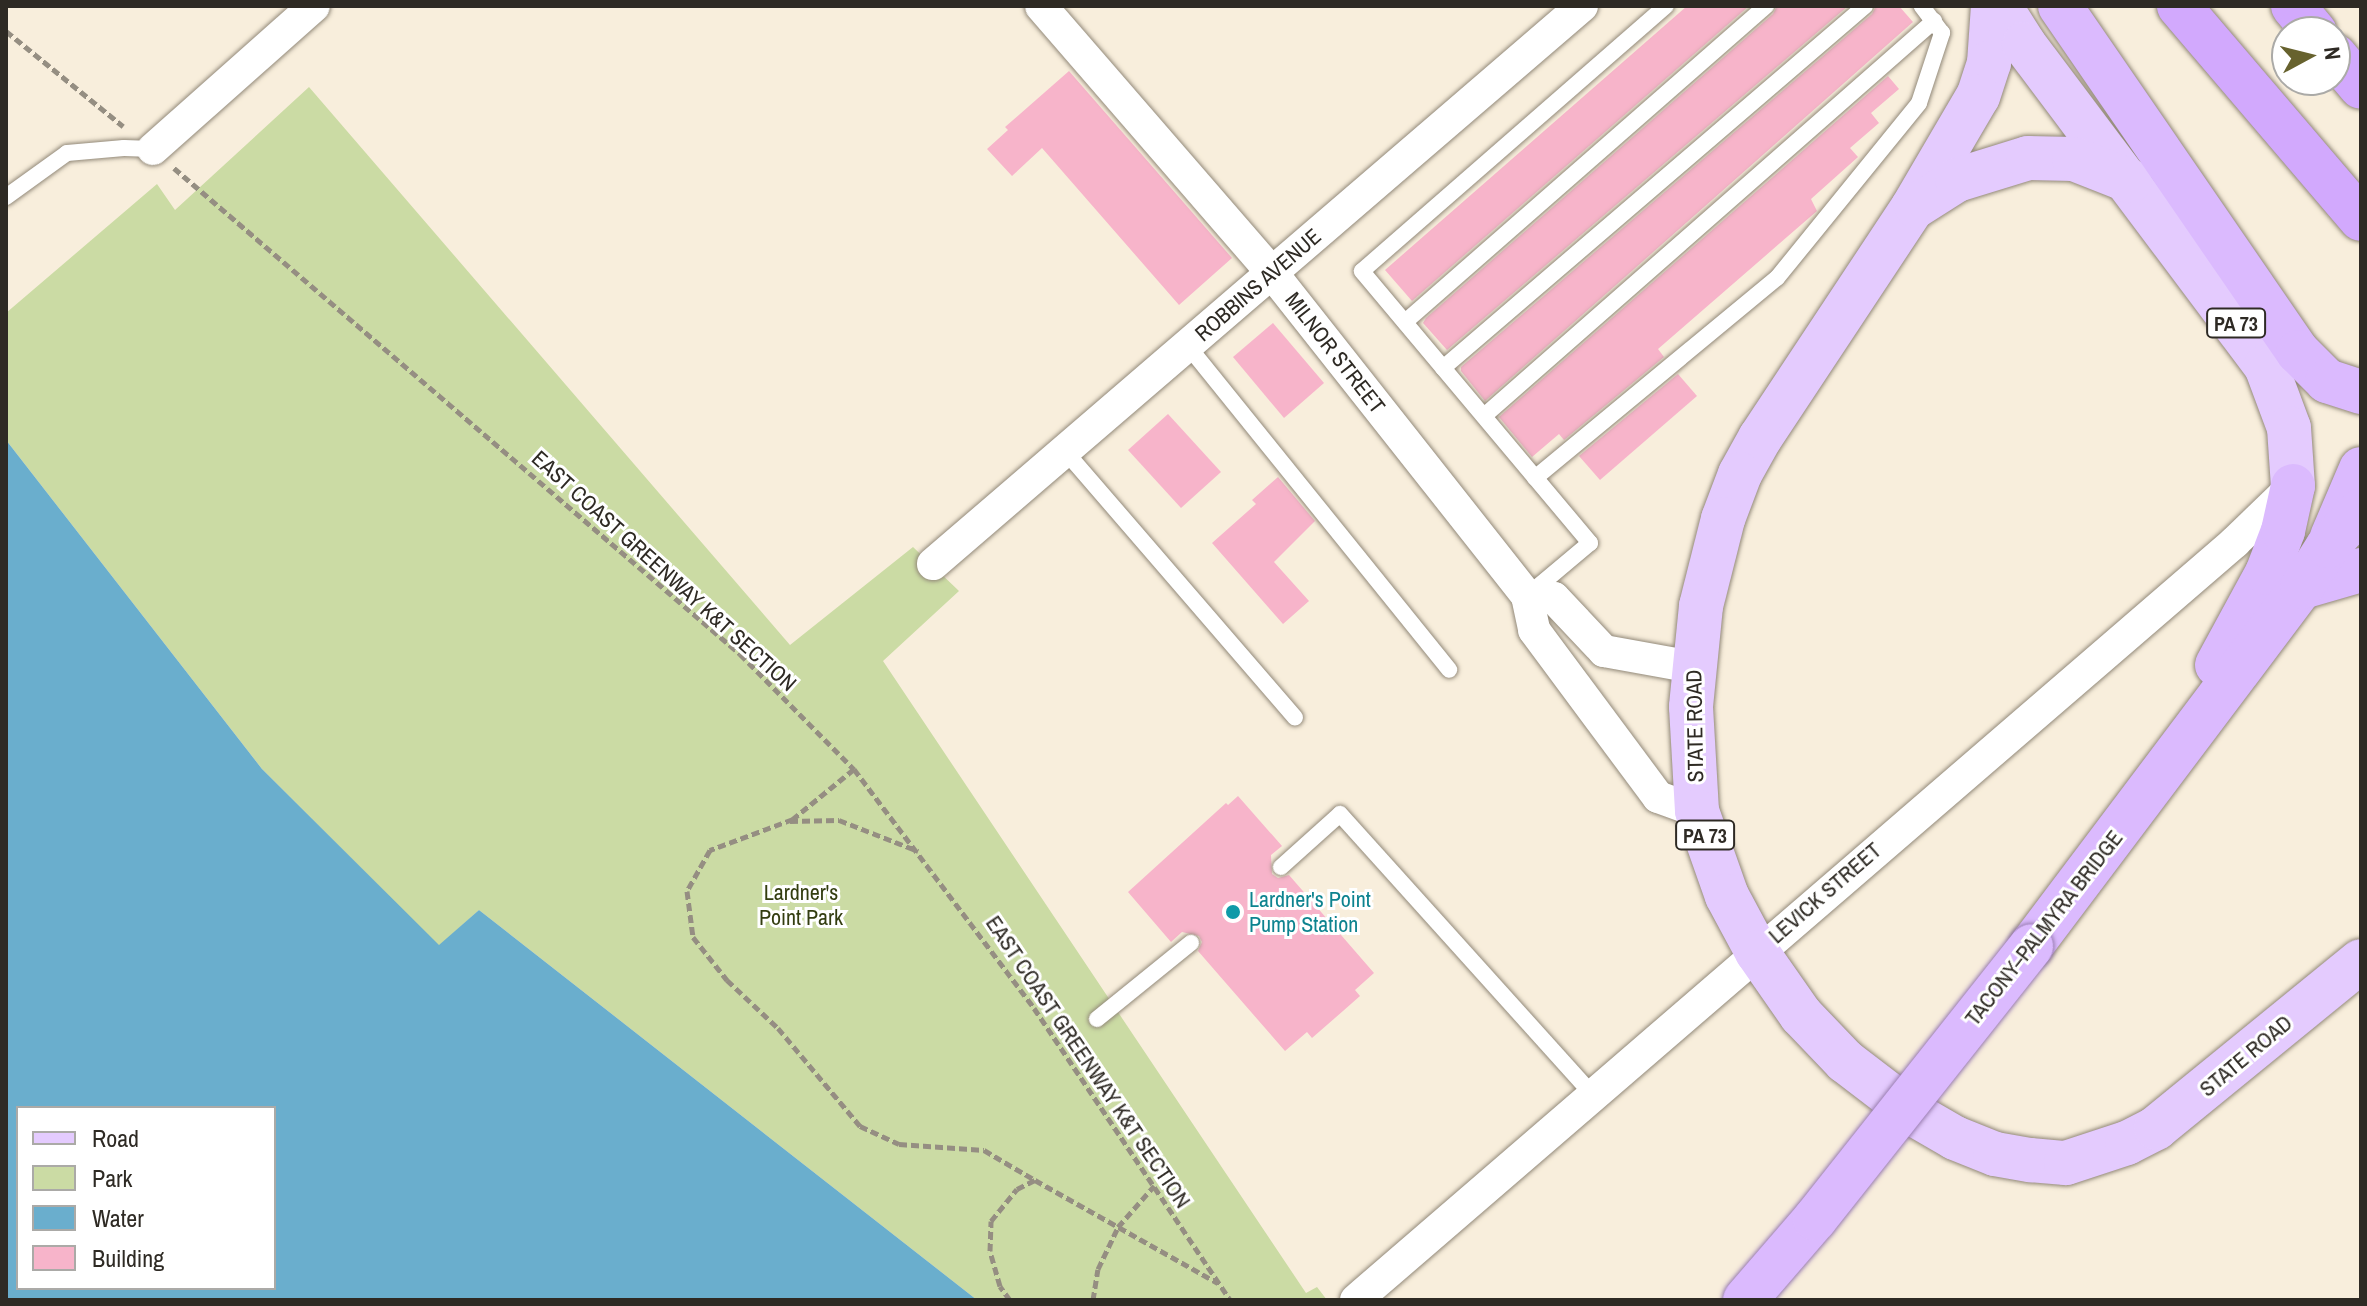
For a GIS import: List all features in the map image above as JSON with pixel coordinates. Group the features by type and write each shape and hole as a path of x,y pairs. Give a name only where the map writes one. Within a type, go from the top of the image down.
{"highway":[{"path":"2060,6 2298,352 2327,381 2361,392"},
{"path":"2179,6 2361,219"},
{"path":"2345,558 2361,469"},
{"name":"PA 73","path":"2158,781 2267,573 2283,531 2293,486"},
{"path":"2345,558 2361,510"},
{"name":"TACONY–PALMYRA BRIDGE","path":"1745,1300 1815,1219 2031,946 2302,587 2345,558"}],"main road":[{"name":"STATE ROAD","path":"1993,6 1989,63 1978,96 1913,207 1760,438 1740,474 1710,561 1693,667 1691,707 1697,811 1727,896 1757,952 1801,1015 1845,1061 1917,1116 1955,1138 1995,1154 2066,1163 2127,1143 2156,1128 2361,961"},
{"path":"2000,6 2024,44 2130,181"},
{"name":"PA 73","path":"1913,207 1957,180 2028,158 2054,156 2074,159 2130,181 2266,366 2289,428 2293,486"}],"street":[{"path":"163,158 314,6"},
{"name":"ROBBINS AVENUE","path":"933,564 1582,6"},
{"name":"MILNOR STREET","path":"1053,14 1272,273 1527,596 1534,630 1658,797 1697,811"},
{"name":"LEVICK STREET","path":"1356,1300 2235,542 2293,486"},
{"path":"1527,596 1554,598 1604,651 1693,667"}],"lane":[{"path":"1527,596 1590,543 1362,271 1666,6"},
{"path":"1405,322 1766,6"},
{"path":"1443,368 1865,6"},
{"path":"1535,478 1777,278 1919,103 1942,33 1922,6"},
{"path":"1484,416 1934,21"},
{"path":"6,197 67,153 124,148 163,158"},
{"path":"1188,346 1449,670"},
{"path":"1065,451 1295,717"},
{"path":"1281,867 1340,814 1593,1095"},
{"path":"1097,1019 1191,943"}],"path":[{"path":"6,31 123,125"},
{"name":"EAST COAST GREENWAY K&T SECTION","path":"163,158 740,654 854,769 919,851 1034,1008 1230,1300"},
{"path":"854,769 787,821 710,850 687,891 693,937 727,980 778,1028 860,1126 899,1144 984,1150 1219,1284"},
{"path":"787,821 839,820 919,851"},
{"path":"1010,1300 1000,1286 990,1251 991,1221 1017,1189 1035,1180"},
{"path":"1093,1300 1098,1269 1118,1227 1154,1186"}],"green space":[{"name":"Lardner's Point Park","path":"309,87 790,645 913,547 959,591 883,661 1306,1293 1317,1287 1327,1300 977,1300 479,910 439,946 262,769 6,440 6,313 157,184 175,210"}],"water":[{"path":"6,440 262,769 439,945 479,910 977,1300 6,1300"}],"building":[{"path":"1687,6 1749,6 1412,301 1385,270"},
{"path":"1777,6 1848,6 1447,350 1423,323 1426,318 1773,14"},
{"path":"1876,6 1899,6 1913,22 1485,401 1461,367 1872,14"},
{"path":"1069,71 1232,258 1179,305 1042,148 1012,176 987,149 1008,130 1005,127"},
{"path":"1888,76 1899,89 1871,113 1879,123 1850,148 1858,157 1811,199 1817,211 1658,349 1664,357 1564,440 1559,434 1532,457 1499,417"},
{"path":"1273,323 1324,383 1284,418 1233,357"},
{"path":"1678,374 1697,396 1600,480 1579,456"},
{"path":"1168,414 1221,472 1181,508 1128,450"},
{"path":"1278,477 1315,521 1274,562 1309,601 1283,624 1212,543 1256,504 1252,500"},
{"name":"Lardner's Point Pump Station","path":"1238,796 1282,846 1271,855 1272,874 1278,878 1289,875 1374,973 1355,990 1360,996 1343,1011 1312,1038 1307,1032 1285,1051 1198,951 1202,942 1199,936 1182,932 1171,942 1128,892 1226,803 1228,805"}],"place":[{"name":"Lardner's Point Pump Station","path":"1233,912"}]}
